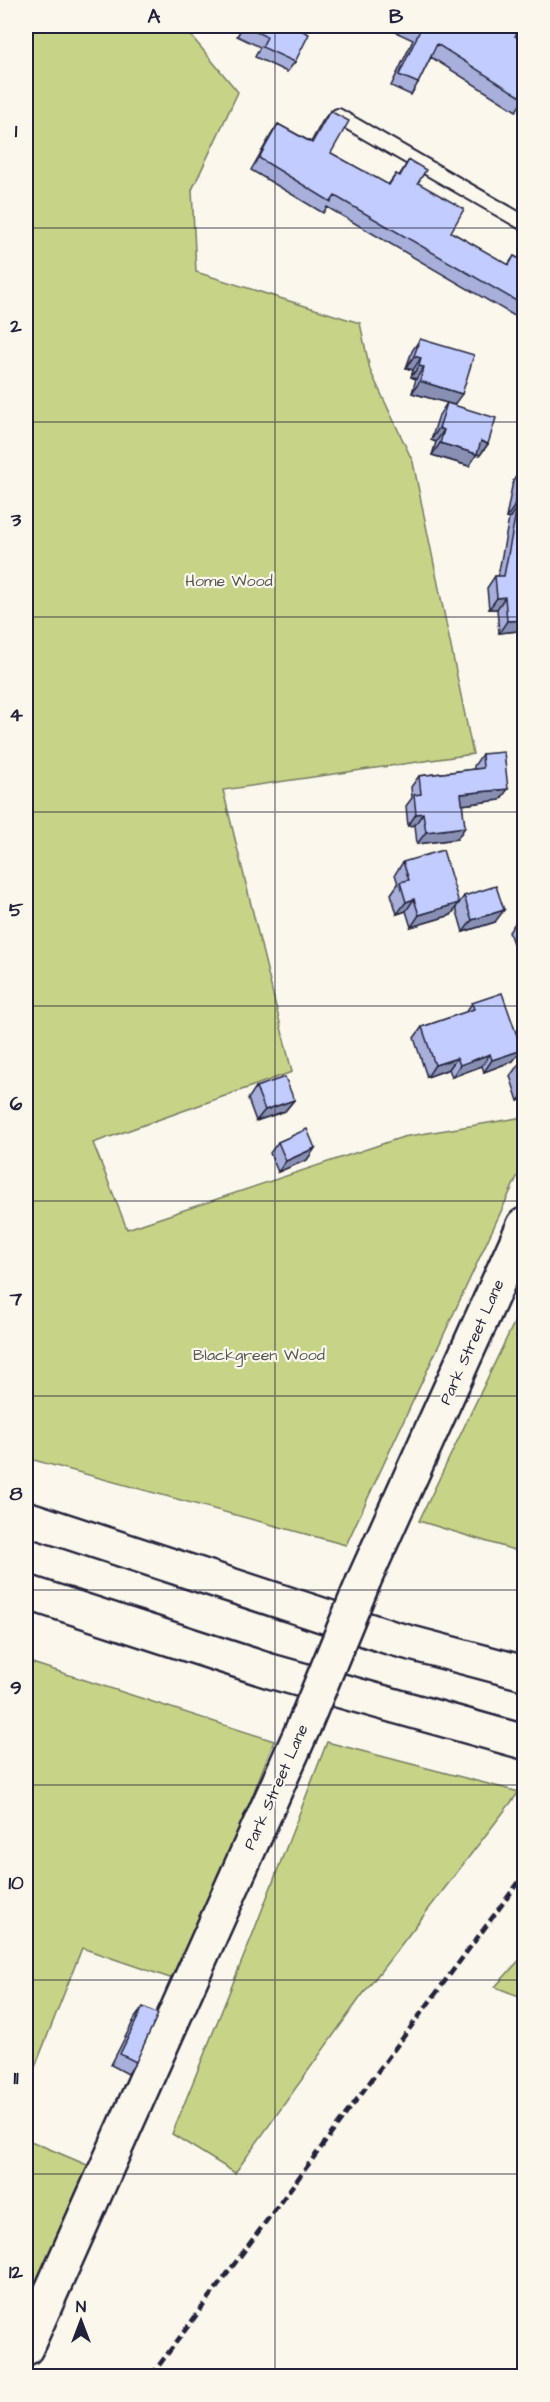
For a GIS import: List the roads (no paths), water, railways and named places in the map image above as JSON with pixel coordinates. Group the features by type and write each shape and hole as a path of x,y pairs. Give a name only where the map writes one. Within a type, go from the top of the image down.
{"main road":[{"name":"Park Street Lane","path":"26,2348 303,1728 364,1580 525,1225"},
{"path":"26,1518 392,1638 525,1673"},
{"path":"26,1592 270,1671 525,1742"}],"lane":[{"path":"338,116 525,223"}],"railway":[{"path":"151,2376 524,1875"}],"park label":[{"name":"Home Wood","path":"229,581"},
{"name":"Blackgreen Wood","path":"259,1355"}]}
